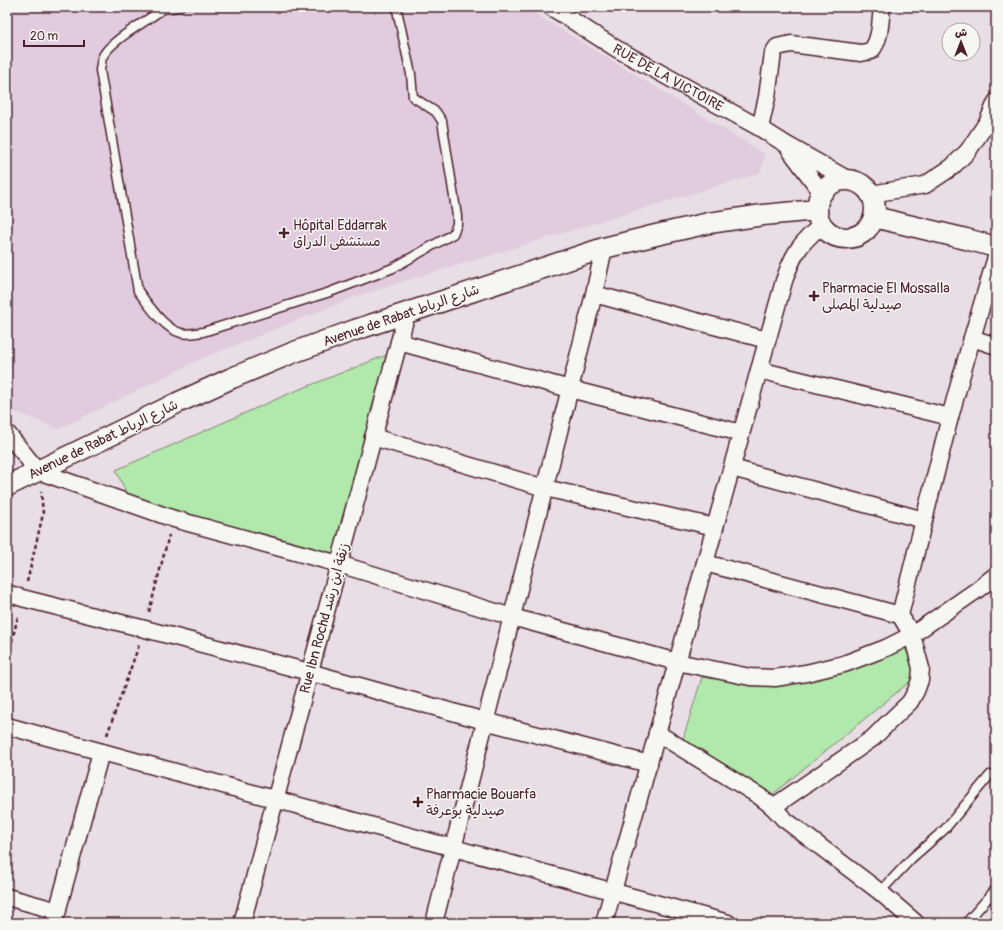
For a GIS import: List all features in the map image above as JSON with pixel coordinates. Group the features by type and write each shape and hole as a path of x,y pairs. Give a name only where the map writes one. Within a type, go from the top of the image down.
{"street":[{"name":"RUE DE LA VICTOIRE","path":"551,7 617,49 760,128 847,180"},
{"path":"760,128 767,96 773,53 777,47 791,44 860,53 871,51 876,45 878,39 882,7"},
{"path":"872,194 925,185 952,167 968,151 988,121 996,102"},
{"path":"604,923 789,264 798,249 809,236 820,210 828,186 837,181 847,180 865,186 872,194 875,205 874,217 870,226 864,232 855,236 846,238 829,232 820,210 787,145"},
{"name":"Avenue de Rabat شارع الرباط","path":"7,486 177,403 232,378 299,350 355,330 604,248 709,223 763,215 820,210"},
{"path":"874,217 996,247"},
{"path":"434,923 594,294 604,248"},
{"path":"900,615 950,417 996,257"},
{"path":"594,294 767,340"},
{"name":"Rue Ibn Rochd زنقة ابن رشد","path":"242,923 407,313"},
{"path":"972,338 996,346"},
{"path":"399,342 570,389 741,433"},
{"path":"759,370 950,417"},
{"path":"7,433 38,471 174,519 339,564 512,617 677,662 750,677 775,678 806,673 844,664 886,648 912,635 996,575"},
{"path":"373,437 544,488 715,527"},
{"path":"732,468 924,520"},
{"path":"705,564 900,615 912,635 921,668 920,680 910,702 873,738 773,807"},
{"path":"7,593 309,672 485,722 649,764"},
{"path":"7,726 728,923"},
{"path":"657,733 759,796 773,807 784,819 880,892 915,923"},
{"path":"7,897 56,917 101,752"}],"lane":[{"path":"179,7 164,8 125,34 107,50 102,57 100,70 138,291 168,327 181,334 203,332 330,292 392,268 453,234 457,224 457,216 442,121 436,112 413,96 411,74 396,7"},
{"path":"880,892 912,858 945,829 990,775"},
{"path":"966,923 996,889"}],"path":[{"path":"7,662 44,514 38,471"}],"shaded area":[{"name":"Hôpital Eddarrak مستشفى الدراق","path":"13,7 524,7 765,154 760,173 363,294 201,359 59,429 13,411 7,404 7,14"}],"green space":[{"path":"399,350 339,566 132,506 116,470 288,394"},
{"path":"904,646 918,675 773,794 683,739 702,677 759,684"}],"place":[{"name":"Hôpital Eddarrak مستشفى الدراق","path":"284,233"},
{"name":"Pharmacie El Mossalla صيدلية المصلى","path":"814,296"},
{"name":"Pharmacie Bouarfa صيدلية بوعرفة","path":"418,802"}]}
